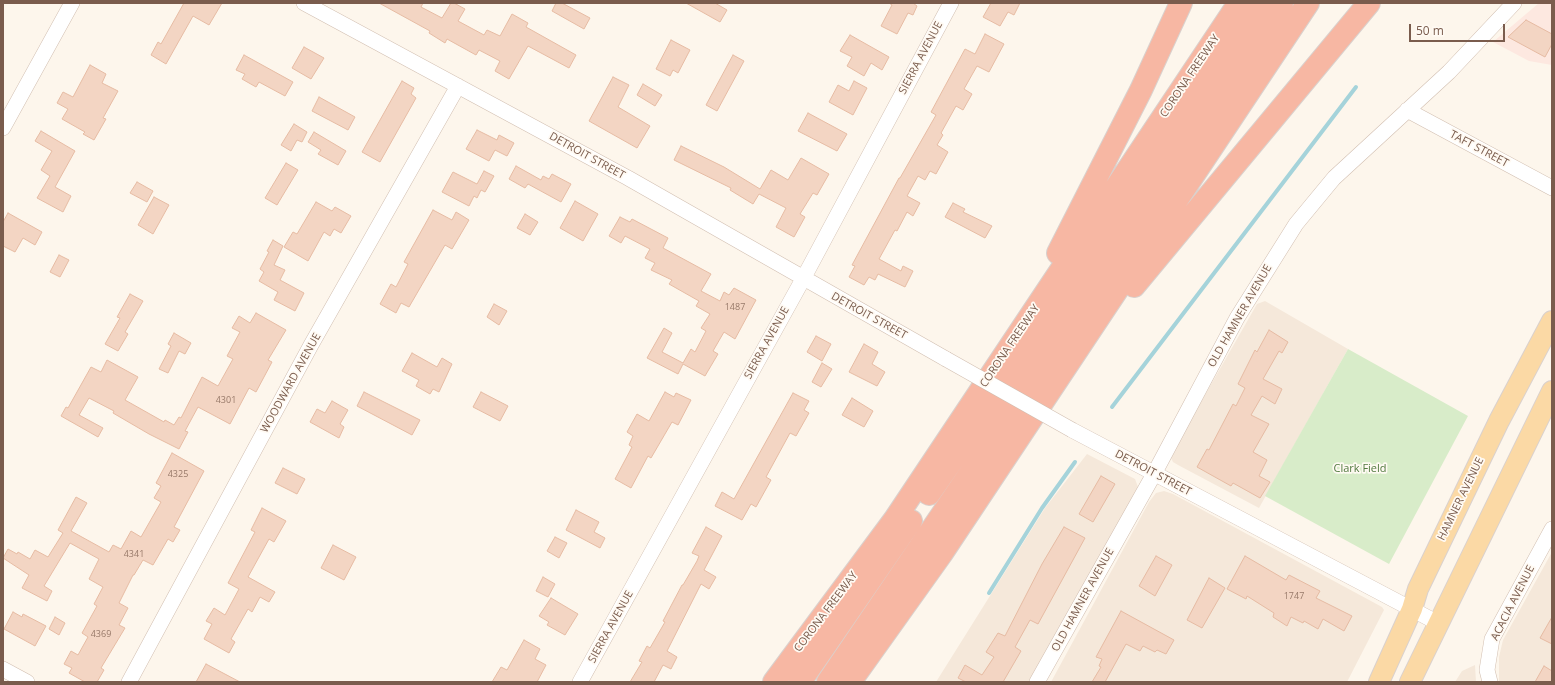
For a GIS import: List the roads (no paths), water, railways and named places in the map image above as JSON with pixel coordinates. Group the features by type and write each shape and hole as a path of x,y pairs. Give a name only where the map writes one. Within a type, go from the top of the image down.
{"highway":[{"path":"1010,346 1141,90 1181,3"},
{"name":"CORONA FREEWAY","path":"774,682 894,519 1239,3"},
{"path":"800,682 1019,364 1261,3"},
{"path":"828,682 1053,353 1282,3"},
{"path":"850,682 942,553 1308,3"},
{"path":"1058,378 1369,3"}],"main road":[{"name":"HAMNER AVENUE","path":"1379,682 1412,609 1418,589 1499,421 1552,321"},
{"path":"1410,682 1552,390"}],"street":[{"path":"3,128 72,3"},
{"name":"DETROIT STREET","path":"304,3 628,178 1072,430 1438,623"},
{"name":"SIERRA AVENUE","path":"580,682 803,278 951,3"},
{"name":"OLD HAMNER AVENUE","path":"1037,682 1154,474 1237,318 1296,224 1334,178 1449,72 1514,3"},
{"name":"WOODWARD AVENUE","path":"129,682 312,345 458,86"},
{"name":"TAFT STREET","path":"1407,110 1552,188"},
{"name":"ACACIA AVENUE","path":"1490,682 1487,670 1492,639 1552,529"},
{"path":"3,669 27,682"}],"waterway":[{"path":"1112,407 1356,87"},
{"path":"989,593 1042,508 1075,462"}],"park label":[{"name":"Clark Field","path":"1360,469"}]}
